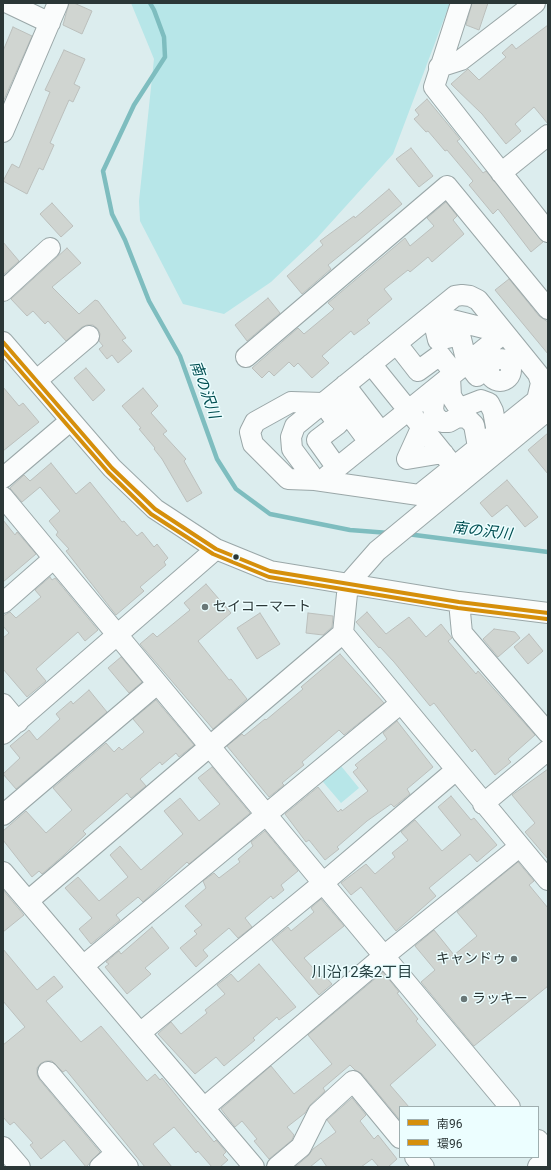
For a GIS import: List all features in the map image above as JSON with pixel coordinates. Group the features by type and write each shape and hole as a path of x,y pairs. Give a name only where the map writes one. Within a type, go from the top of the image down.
{"highway":[{"path":"539,1167 548,1159"}],"street":[{"path":"8,3 50,23"},
{"path":"3,132 58,3"},
{"path":"461,3 439,67 434,87 548,232"},
{"path":"439,67 461,60 535,3"},
{"path":"501,173 548,135"},
{"path":"246,357 447,186 548,309"},
{"path":"3,291 50,248"},
{"path":"318,481 292,449 291,437 295,426 334,394 371,364 397,344 455,296 470,296 478,300 504,333 514,358 543,381 541,383 537,400 478,447 449,460 419,495 288,478 253,444 250,432 255,422 291,402 334,394 367,403 375,437"},
{"path":"432,315 462,316 504,333"},
{"path":"432,315 438,340 460,335 462,376 451,396 456,404 463,407 481,400 489,403 493,411 497,432"},
{"path":"478,447 474,425 466,418 458,417 450,422 442,422 435,416 433,409 462,376 504,333"},
{"path":"36,380 89,336"},
{"path":"3,342 112,468 156,509 216,549 270,571 459,602 548,613"},
{"path":"397,344 418,372 440,355 462,376 497,380 506,379 510,373 514,358"},
{"path":"371,364 449,460"},
{"path":"318,481 337,468 409,410 462,376"},
{"path":"334,394 375,437"},
{"path":"334,394 338,424 317,440 337,468"},
{"path":"28,901 343,633 348,584 377,551 548,410"},
{"path":"3,478 70,421"},
{"path":"422,426 407,459 449,460"},
{"path":"3,497 117,637 266,814 322,884 509,1106"},
{"path":"3,734 117,637 216,549"},
{"path":"3,603 53,558"},
{"path":"459,602 462,633 548,733"},
{"path":"343,633 519,847 545,871"},
{"path":"3,815 157,684"},
{"path":"83,966 401,703"},
{"path":"3,704 18,722"},
{"path":"484,804 548,750"},
{"path":"140,1033 322,884 456,770"},
{"path":"204,1108 384,956 519,847"},
{"path":"3,872 254,1167"},
{"path":"48,1072 122,1160 100,1167"},
{"path":"277,1167 301,1147 318,1113 353,1081 399,1137"},
{"path":"539,1141 548,1152"},
{"path":"3,1147 20,1167"},
{"path":"417,1158 424,1167"}],"shaded area":[{"path":"131,3 450,3 393,154 317,238 271,282 224,314 183,304 140,221 139,201 154,59"},
{"path":"337,761 359,788 341,803 318,776"}],"building":[{"path":"69,3 74,3 92,11 82,34 63,25"},
{"path":"472,3 488,3 479,30 466,25"},
{"path":"548,25 548,124 534,107 515,124 521,131 506,144 482,114 451,84 468,69 479,80 506,57 502,53 512,44 516,49"},
{"path":"13,27 32,36 3,102 3,51"},
{"path":"64,50 85,59 74,84 80,87 73,102 69,100 50,143 54,145 43,170 39,168 27,194 3,181 12,164 19,168 50,92 45,90"},
{"path":"427,99 460,139 457,141 483,173 486,171 543,242 531,252 498,209 493,214 469,185 473,181 447,150 445,151 428,131 426,132 414,119 419,115 415,110"},
{"path":"411,148 433,176 419,187 396,159"},
{"path":"389,189 402,204 328,265 331,269 302,294 287,276 323,245 320,241 354,216 355,218"},
{"path":"446,202 457,216 453,220 464,234 432,262 428,257 410,272 408,270 384,289 392,299 367,320 370,323 354,335 351,331 322,356 329,363 312,378 298,363 294,367 289,362 274,376 269,371 262,378 252,368 298,328 304,334 334,309 328,303 405,238 410,246 434,226 427,218"},
{"path":"52,203 73,226 61,237 40,214"},
{"path":"3,242 19,261 3,275"},
{"path":"67,248 81,263 52,287 79,314 95,300 98,301 126,338 122,340 132,351 118,363 112,355 107,359 99,349 103,346 99,341 100,334 98,329 93,325 82,327 66,341 48,321 45,324 33,311 27,316 11,299"},
{"path":"509,279 539,316 548,322 548,354 495,290"},
{"path":"268,298 280,313 247,341 235,325"},
{"path":"86,368 105,390 93,401 74,378"},
{"path":"3,387 19,406 23,403 39,422 3,451"},
{"path":"143,388 158,406 151,413 167,431 163,434 186,459 184,461 202,493 187,502 162,459 154,449 155,448 139,429 141,428 122,406"},
{"path":"548,433 548,474 528,450"},
{"path":"51,463 76,494 90,482 122,522 124,521 137,536 142,532 154,547 157,544 168,558 164,562 166,565 140,587 144,591 116,615 66,551 69,549 56,535 58,532 49,521 60,511 40,487 22,502 10,488 24,475 30,481"},
{"path":"507,480 538,517 525,527 507,505 492,517 480,503"},
{"path":"3,520 15,535 17,532 36,554 3,582"},
{"path":"50,577 52,580 55,578 98,630 85,641 78,632 36,669 46,681 27,697 3,669 3,638 9,633 3,626 3,616 10,612 16,618 41,597 35,590"},
{"path":"206,584 231,613 198,641 229,680 231,679 247,699 213,729 140,644 153,633 157,637 190,610 184,603"},
{"path":"367,612 386,634 409,617 426,637 441,624 452,638 448,641 476,674 478,671 535,735 508,759 511,762 495,775 475,749 472,752 434,703 430,706 394,662 380,647 379,648 356,622"},
{"path":"260,613 280,644 257,659 237,628"},
{"path":"308,613 333,616 332,627 323,635 306,633"},
{"path":"494,629 515,632 520,638 498,657 483,639"},
{"path":"529,634 543,651 528,664 514,647"},
{"path":"340,654 384,703 344,735 339,730 302,762 304,765 282,783 284,785 269,797 227,746 242,734 244,736 265,719 266,720 303,689 301,687"},
{"path":"121,657 142,682 129,693 108,668"},
{"path":"89,690 107,712 16,789 3,774 20,758 10,746 29,730 37,740 60,719 56,714 71,701 73,704"},
{"path":"156,700 194,745 179,757 176,753 162,765 160,762 140,779 146,786 131,798 127,793 83,831 86,834 64,855 42,874 39,871 32,877 3,840 3,831 26,811 46,833 72,810 53,788 106,743 114,752 119,747 122,750 144,732 133,719"},
{"path":"397,721 433,767 407,789 410,794 394,807 391,804 367,821 337,847 339,849 325,860 309,840 306,842 285,814 318,787 338,812 341,809 342,811 368,791 353,772 358,768 355,765 387,739 383,733"},
{"path":"212,767 250,813 189,864 187,862 143,902 138,897 116,915 120,920 91,944 79,929 92,918 65,888 78,877 99,901 128,877 110,855 120,846 141,870 183,834 164,811 180,798 199,821 220,804 198,778"},
{"path":"548,769 548,859 525,832 535,823 512,795"},
{"path":"451,796 471,820 474,818 497,845 477,862 470,854 429,888 436,896 396,931 361,887 351,895 341,883 366,864 375,874 395,857 392,853 408,840 401,832 415,820 442,851 461,835 438,807"},
{"path":"265,831 298,871 281,885 284,890 273,899 271,896 245,918 252,927 238,938 229,928 203,950 208,956 196,967 180,948 197,934 194,931 202,925 185,906 206,888 203,881 214,873 219,878 240,862 238,859 253,846 251,842"},
{"path":"518,862 534,881 529,885 548,908 548,986 474,1046 421,982 435,970 415,946 434,930 454,955 477,936 457,912"},
{"path":"3,890 24,915 3,932"},
{"path":"321,899 344,926 304,958 321,977 324,975 332,984 319,995 272,940 288,927 291,931 314,912 311,908"},
{"path":"152,927 169,948 145,968 151,974 127,994 105,967 109,964 106,962 119,951 121,954"},
{"path":"3,949 37,990 54,976 63,987 46,1001 81,1042 101,1026 147,1081 155,1074 160,1080 162,1078 214,1142 216,1140 226,1152 223,1155 228,1160 220,1167 212,1167 198,1151 196,1153 174,1127 153,1144 172,1167 145,1167 66,1070 63,1072 52,1061 41,1063 37,1068 39,1079 100,1152 86,1167 64,1140 41,1159 30,1145 33,1143 14,1122 10,1125 3,1117 3,1045 25,1027 3,1001"},
{"path":"259,964 296,1007 279,1020 277,1017 253,1038 255,1040 224,1066 216,1057 195,1074 158,1034 171,1022 181,1034 207,1013 205,1010 225,994 217,985 231,974 238,982"},
{"path":"383,972 399,992 397,993 418,1019 416,1021 436,1045 390,1085 408,1106 399,1106 399,1119 362,1074 350,1065 323,1088 325,1091 310,1105 305,1113 287,1127 294,1135 292,1140 269,1159 254,1141 257,1139 242,1121 235,1127 221,1109 271,1066 294,1094 332,1064 308,1035"},
{"path":"352,1098 366,1115 360,1121 374,1139 378,1135 397,1159 388,1167 379,1167 372,1159 361,1167 327,1167 321,1158 310,1167 295,1167 308,1156 313,1149 336,1132 327,1120"}],"waterway":[{"name":"南の沢川","path":"150,3 164,37 165,57 134,105 103,171 112,214 125,240 149,301 180,356 217,459 236,489 270,514 350,530 389,533"},
{"name":"南の沢川","path":"407,534 548,552"}],"transit line":[{"name":"南96","path":"3,342 112,468 155,509 216,549 270,571 459,602 548,613"},
{"name":"環96","path":"3,351 108,472 151,514 213,554 269,577 458,608 547,619"}],"place":[{"name":"セイコーマート","path":"205,607"},
{"name":"キャンドゥ","path":"514,959"},
{"name":"ラッキー","path":"464,999"}],"district":[{"name":"川沿12条2丁目","path":"362,973"}]}
